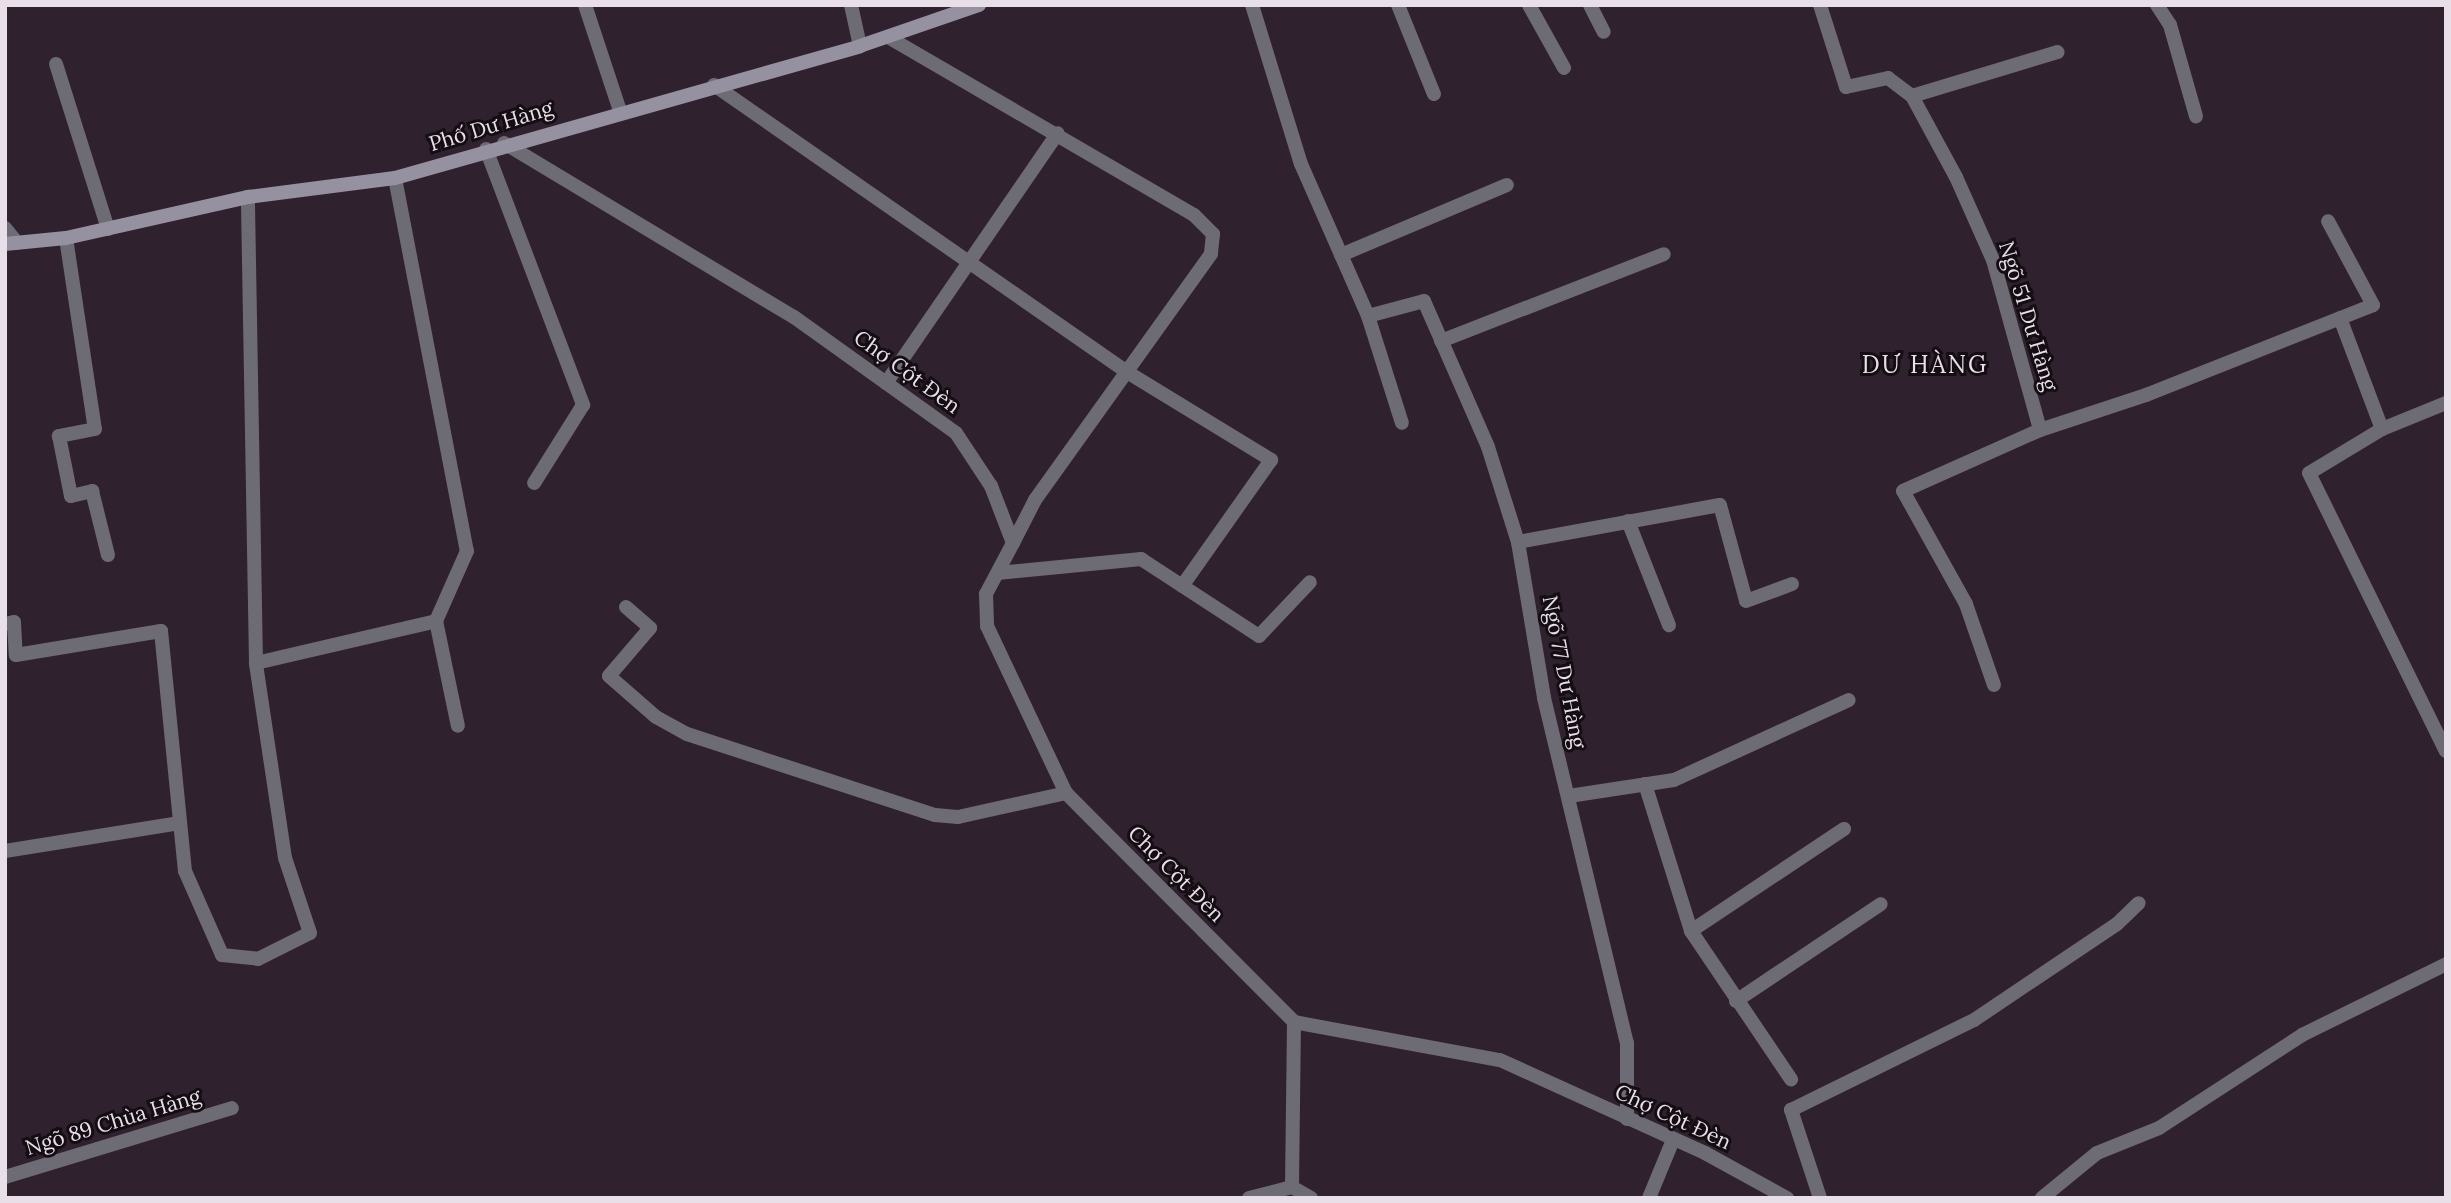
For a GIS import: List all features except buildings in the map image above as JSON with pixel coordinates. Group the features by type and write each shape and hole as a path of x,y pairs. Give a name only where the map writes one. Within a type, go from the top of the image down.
{"street":[{"name":"Phố Dư Hàng","path":"11,244 66,238 248,197 395,177 504,143 860,46 979,5"}],"lane":[{"path":"585,5 620,111"},
{"path":"851,5 860,46"},
{"path":"1252,5 1301,164 1368,316 1402,423"},
{"path":"1398,5 1434,94"},
{"path":"1529,5 1564,68"},
{"path":"1590,5 1604,32"},
{"path":"1820,5 1846,87 1888,78 1912,96 2058,52"},
{"path":"2157,5 2170,25 2196,116"},
{"path":"888,37 1058,133 1194,215 1213,234 1211,254 1035,499 1013,543"},
{"path":"56,64 108,229"},
{"path":"713,85 1127,372 1271,460 1182,586"},
{"name":"Ngõ 51 Dư Hàng","path":"1912,96 1956,177 1993,260 2040,430"},
{"path":"886,383 1058,133"},
{"name":"Chợ Cột Đèn","path":"504,143 794,317 956,433 991,486 1013,543 986,594 987,626 1066,793 1294,1022 1500,1060 1673,1140 1779,1196"},
{"path":"486,149 583,405 534,483"},
{"path":"395,177 467,551 436,621 458,726"},
{"path":"1341,255 1507,185"},
{"path":"5,624 14,622 16,655 161,631 186,871 222,955 258,960 310,933 285,858 256,663 248,197"},
{"path":"1994,685 1966,604 1903,491 2040,430 2146,395 2373,305 2328,221"},
{"path":"5,228 11,244"},
{"path":"66,238 95,429 59,436 71,496 92,491 108,555"},
{"path":"1441,341 1664,254"},
{"name":"Ngõ 77 Dư Hàng","path":"1368,316 1424,302 1488,447 1518,542 1544,698 1627,1043 1627,1119"},
{"path":"2340,318 2382,429"},
{"path":"2446,403 2382,429 2309,473 2446,751"},
{"path":"1518,542 1720,505 1746,601 1792,584"},
{"path":"1628,522 1670,625"},
{"path":"998,573 1141,559 1259,636 1310,582"},
{"path":"626,607 650,628 609,676 656,717 687,734 935,815 958,817 1066,793"},
{"path":"256,663 436,621"},
{"path":"1569,796 1674,780 1849,700"},
{"path":"1645,784 1691,931 1791,1079"},
{"path":"5,851 180,823"},
{"path":"1691,931 1843,829"},
{"path":"1820,1198 1791,1110 1974,1020 2117,924 2139,903"},
{"path":"1736,1001 1881,904"},
{"path":"2042,1198 2097,1153 2159,1128 2302,1035 2446,964"},
{"path":"1292,1187 1294,1022"},
{"name":"Ngõ 89 Chùa Hàng","path":"5,1177 232,1108"},
{"path":"1649,1198 1673,1140"},
{"path":"1249,1198 1292,1187 1311,1198"}],"district":[{"name":"DƯ HÀNG","path":"1925,365"}]}
